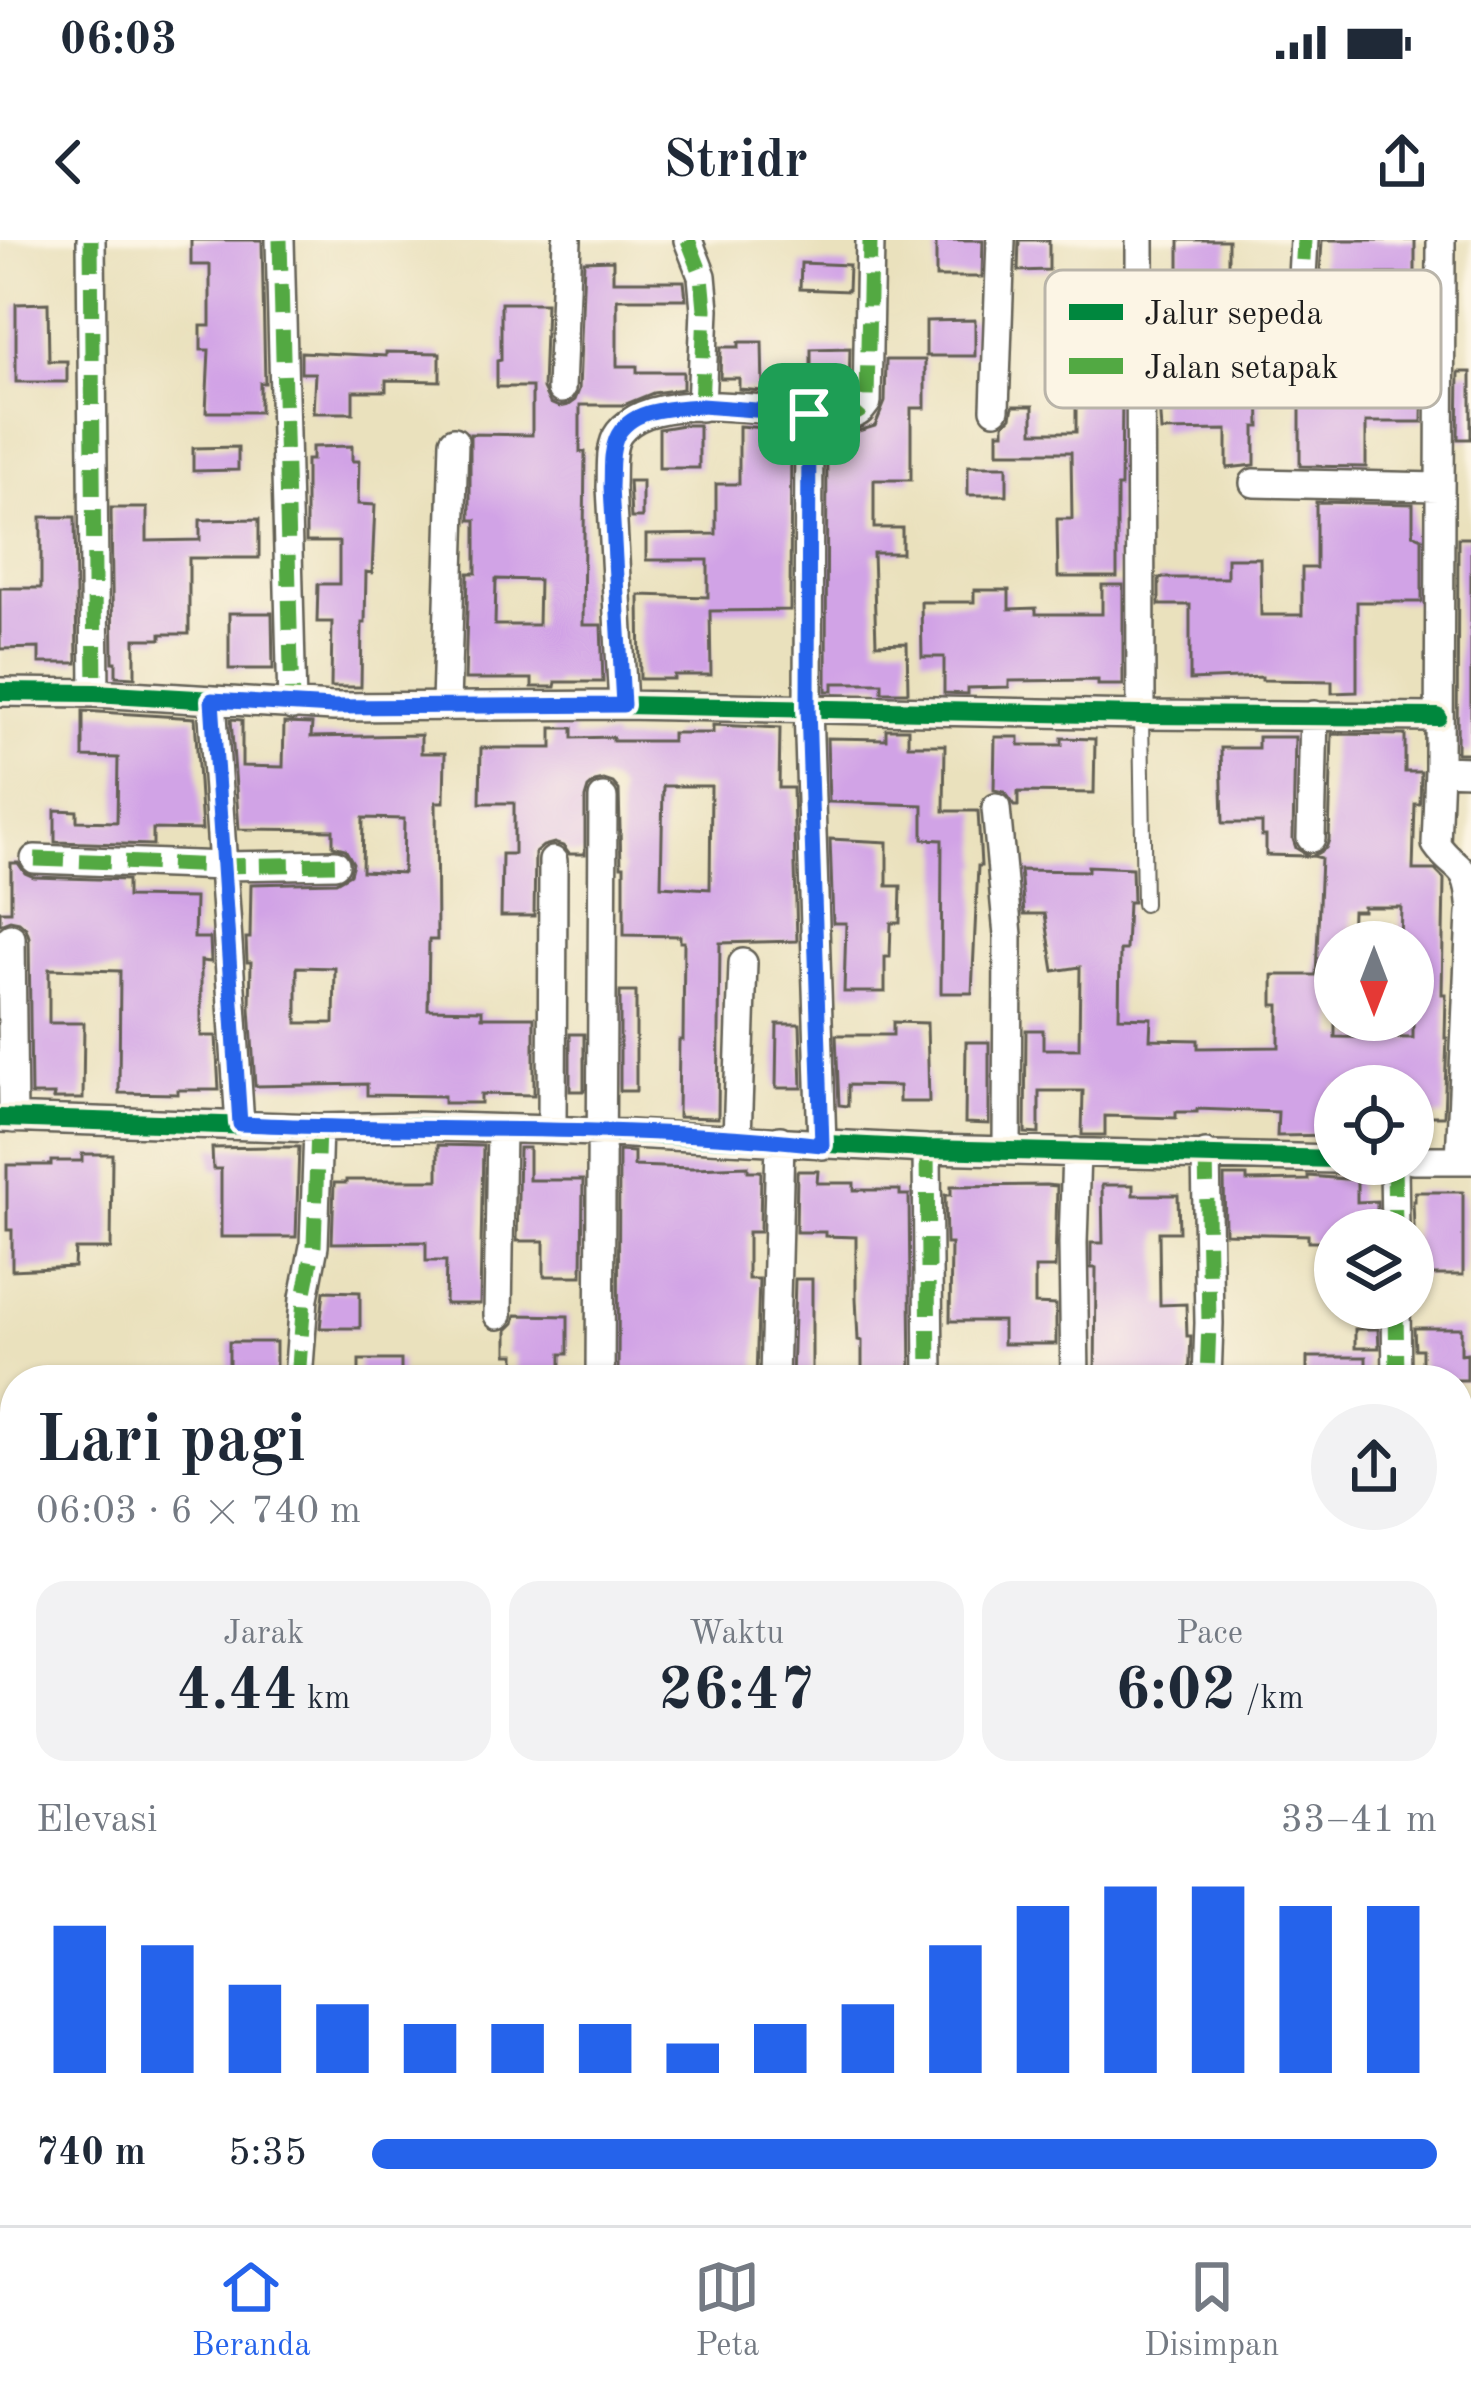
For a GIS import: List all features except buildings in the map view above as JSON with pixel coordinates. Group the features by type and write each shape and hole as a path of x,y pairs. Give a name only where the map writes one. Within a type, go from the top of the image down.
{"street":[{"path":"91,240 95,693"},
{"path":"280,240 292,706"},
{"path":"561,389 567,240"},
{"path":"688,240 702,276 705,309 701,406"},
{"path":"623,705 611,487 617,434 639,416 662,409 701,406 853,414 867,402 870,240"},
{"path":"994,409 1000,240"},
{"path":"1140,240 1140,270"},
{"path":"1302,270 1304,240"},
{"path":"1441,240 1441,270"},
{"path":"1140,408 1141,715"},
{"path":"1439,408 1436,844 1464,870 1471,903"},
{"path":"809,414 808,707 822,1145"},
{"path":"446,704 454,441"},
{"path":"1254,483 1438,487"},
{"path":"0,692 292,706 623,705 1438,717"},
{"path":"212,700 240,1124"},
{"path":"1311,838 1314,716"},
{"path":"1439,770 1471,771"},
{"path":"600,1365 603,798"},
{"path":"996,808 1008,935 1007,1150"},
{"path":"35,860 335,864"},
{"path":"552,1130 553,861"},
{"path":"1434,1160 1465,1160 1471,914"},
{"path":"11,938 6,1119 552,1130 927,1149 1314,1158"},
{"path":"737,1138 743,963"},
{"path":"299,1365 314,1246 318,1128"},
{"path":"498,1315 501,1129"},
{"path":"774,1365 780,1140"},
{"path":"927,1149 929,1365"},
{"path":"1075,1365 1076,1152"},
{"path":"1207,1154 1207,1365"},
{"path":"1396,1329 1396,1365"},
{"path":"0,1747 0,1770"}],"lane":[{"path":"1141,715 1144,904"}],"marked path":[{"path":"91,240 95,693"},
{"path":"280,240 292,706"},
{"path":"688,240 702,276 705,309 701,407"},
{"path":"623,705 611,487 616,438 636,419 687,406 858,412 867,402 870,240"},
{"path":"1302,270 1304,240"},
{"path":"809,414 808,707 822,1145"},
{"path":"212,700 240,1125"},
{"path":"35,859 223,866 335,864"},
{"path":"299,1365 314,1246 318,1128"},
{"path":"927,1149 929,1365"},
{"path":"1206,1154 1208,1365"},
{"path":"1394,1185 1395,1209"},
{"path":"1396,1329 1397,1365"}],"cycle path":[{"path":"0,692 333,707 623,705 1438,717"},
{"path":"0,1118 552,1130 927,1149 1314,1158"}],"route":[{"path":"701,406 809,414 808,707 822,1145 600,1132 240,1124 212,700 333,707 623,705 611,487 617,434 639,416 662,409 701,406"}]}
